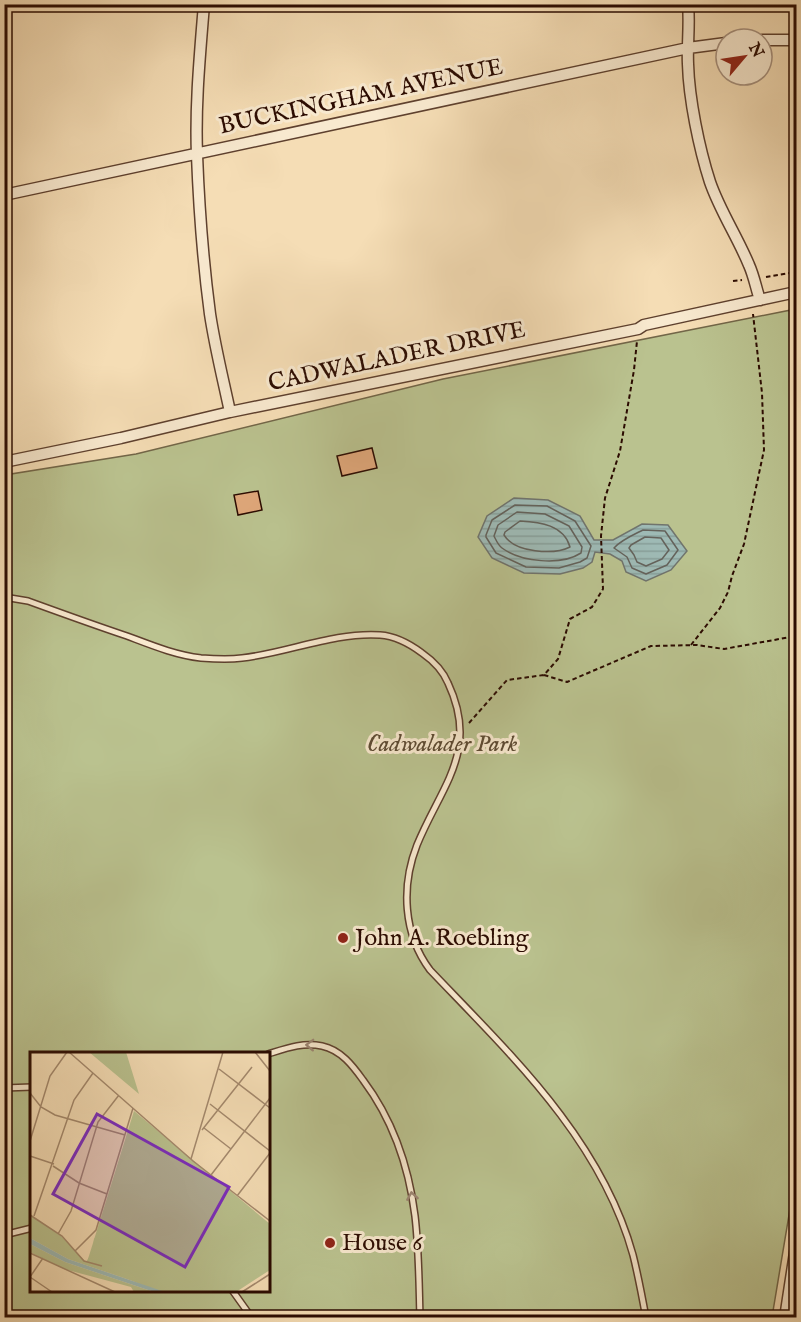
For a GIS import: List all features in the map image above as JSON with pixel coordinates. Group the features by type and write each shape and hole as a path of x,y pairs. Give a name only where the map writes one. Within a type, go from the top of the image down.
{"street":[{"path":"204,4 197,99 197,153 202,235 210,314 230,412"},
{"path":"688,4 690,22 688,66 701,148 710,182 723,214 750,267 756,301"},
{"path":"774,40 796,40"},
{"name":"BUCKINGHAM AVENUE","path":"4,195 688,48 714,45"},
{"name":"CADWALADER DRIVE","path":"4,462 121,438 230,412 638,329 644,325 796,292"},
{"path":"785,1317 796,1246"}],"lane":[{"path":"4,597 28,601 172,652 200,658 242,658 347,636 382,635 414,647 426,656 446,678 457,708 460,736 453,771 417,845 410,867 407,909 414,944 430,970 508,1052 554,1105 577,1137 603,1183 625,1233 646,1317"},
{"path":"270,1053 296,1045 309,1044 331,1048 353,1066 371,1090 388,1120 410,1185 415,1219 420,1317"},
{"path":"4,1088 30,1087"},
{"path":"4,1235 30,1228"},
{"path":"233,1292 252,1317"}],"path":[{"path":"691,645 720,608 728,592 744,544 764,450 756,301"},
{"path":"544,675 558,659 570,619 592,607 603,589 601,536 605,498 620,451 634,370 638,329"},
{"path":"460,736 470,721 507,680 544,675 567,682 651,646 691,645 724,649 796,636"}],"green space":[{"name":"Cadwalader Park","path":"796,309 796,1173 772,1317 5,1318 5,475 136,454 443,379"}],"water":[{"path":"514,498 548,500 580,516 594,540 613,540 642,524 668,525 687,551 671,570 646,581 626,572 622,561 610,554 595,552 592,562 583,568 560,574 524,573 492,558 478,537 487,516"}],"building":[{"path":"372,448 377,468 342,476 337,456"},
{"path":"258,491 262,510 238,515 234,495"}],"place":[{"name":"John A. Roebling","path":"343,938"},
{"name":"House 6","path":"330,1243"}]}
